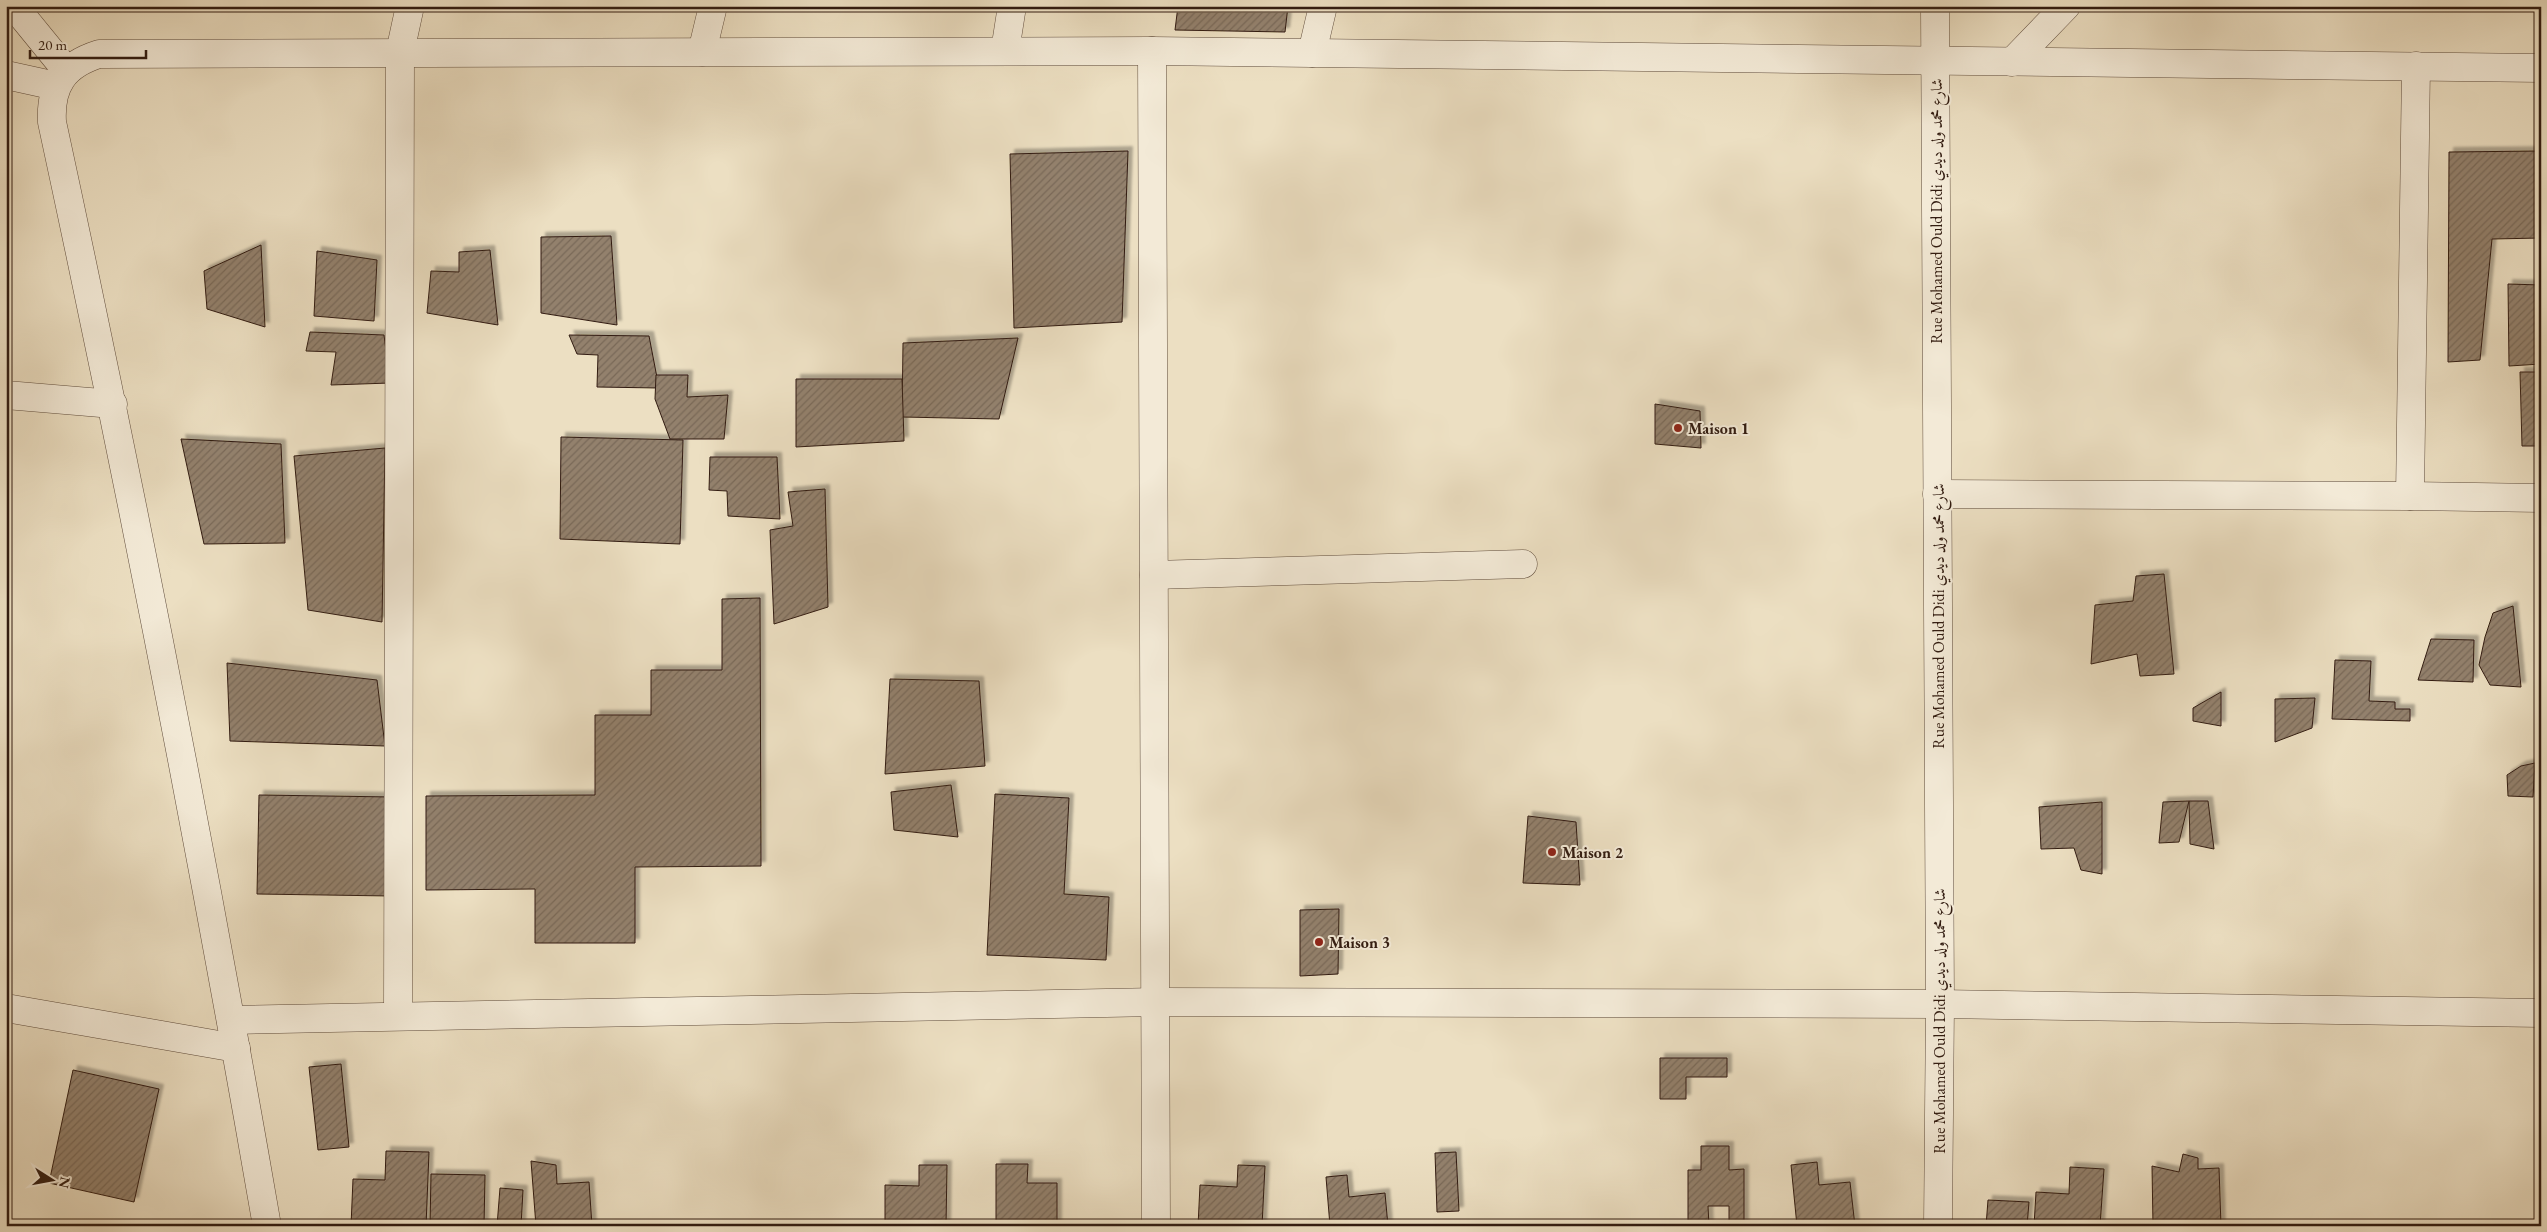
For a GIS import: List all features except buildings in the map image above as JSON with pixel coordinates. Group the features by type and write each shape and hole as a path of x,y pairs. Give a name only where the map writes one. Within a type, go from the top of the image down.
{"street":[{"path":"14,6 61,78"},
{"path":"398,1016 400,52 410,6"},
{"path":"702,52 712,6"},
{"path":"1005,51 1012,6"},
{"path":"1312,53 1323,6"},
{"name":"Rue Mohamed Ould Didi شارع محمد ولد ديدي","path":"1935,6 1940,1004 1938,1226"},
{"path":"2012,62 2066,6"},
{"path":"1152,51 1156,1226"},
{"path":"267,1226 231,1020 113,404 52,122 51,103 61,78 82,59 99,54 1152,51 2541,68"},
{"path":"2410,496 2416,66"},
{"path":"6,75 61,78"},
{"path":"6,395 113,404"},
{"path":"1937,494 2541,498"},
{"path":"1154,575 1523,564"},
{"path":"231,1020 1156,1002 1940,1004 2541,1014"},
{"path":"6,1008 236,1048"}],"place":[{"name":"Maison 1","path":"1678,428"},
{"name":"Maison 2","path":"1552,852"},
{"name":"Maison 3","path":"1319,942"}]}
